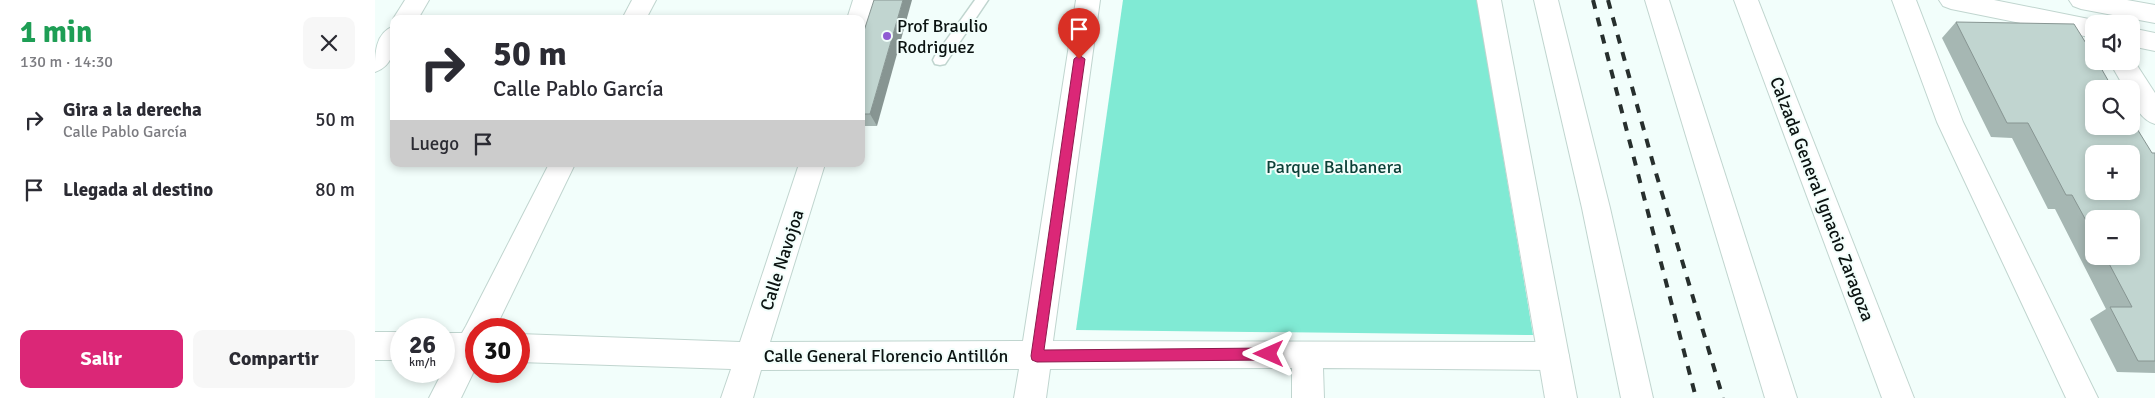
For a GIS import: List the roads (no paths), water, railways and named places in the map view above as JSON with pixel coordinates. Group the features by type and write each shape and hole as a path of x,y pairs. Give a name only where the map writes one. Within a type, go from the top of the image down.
{"main road":[{"path":"408,15 417,0"},
{"path":"636,15 644,0"},
{"path":"860,15 865,0"},
{"path":"1030,398 1088,0"},
{"path":"1489,0 1561,398"},
{"path":"1546,0 1596,208 1637,398"},
{"path":"1657,0 1781,398"},
{"name":"Calzada General Ignacio Zaragoza","path":"1746,0 1898,398"},
{"path":"1904,0 1951,122 2082,398"},
{"path":"1951,0 2085,27"},
{"path":"2079,0 2104,10 2155,14"},
{"path":"2140,39 2155,42"},
{"path":"375,62 390,41"},
{"path":"2127,70 2155,114"},
{"path":"481,318 560,167"},
{"name":"Calle Navojoa","path":"737,398 811,167"},
{"path":"375,346 390,346"},
{"name":"Calle General Florencio Antillón","path":"530,348 751,356 1307,354 1554,356"},
{"path":"445,398 465,350"},
{"path":"1307,354 1308,398"}],"lane":[{"path":"940,60 982,0"}],"railway":[{"path":"1593,0 1696,398"},
{"path":"1608,0 1653,163 1723,398"}],"place":[{"name":"Prof Braulio Rodriguez","path":"887,36"}],"park label":[{"name":"Parque Balbanera","path":"1334,167"}]}
